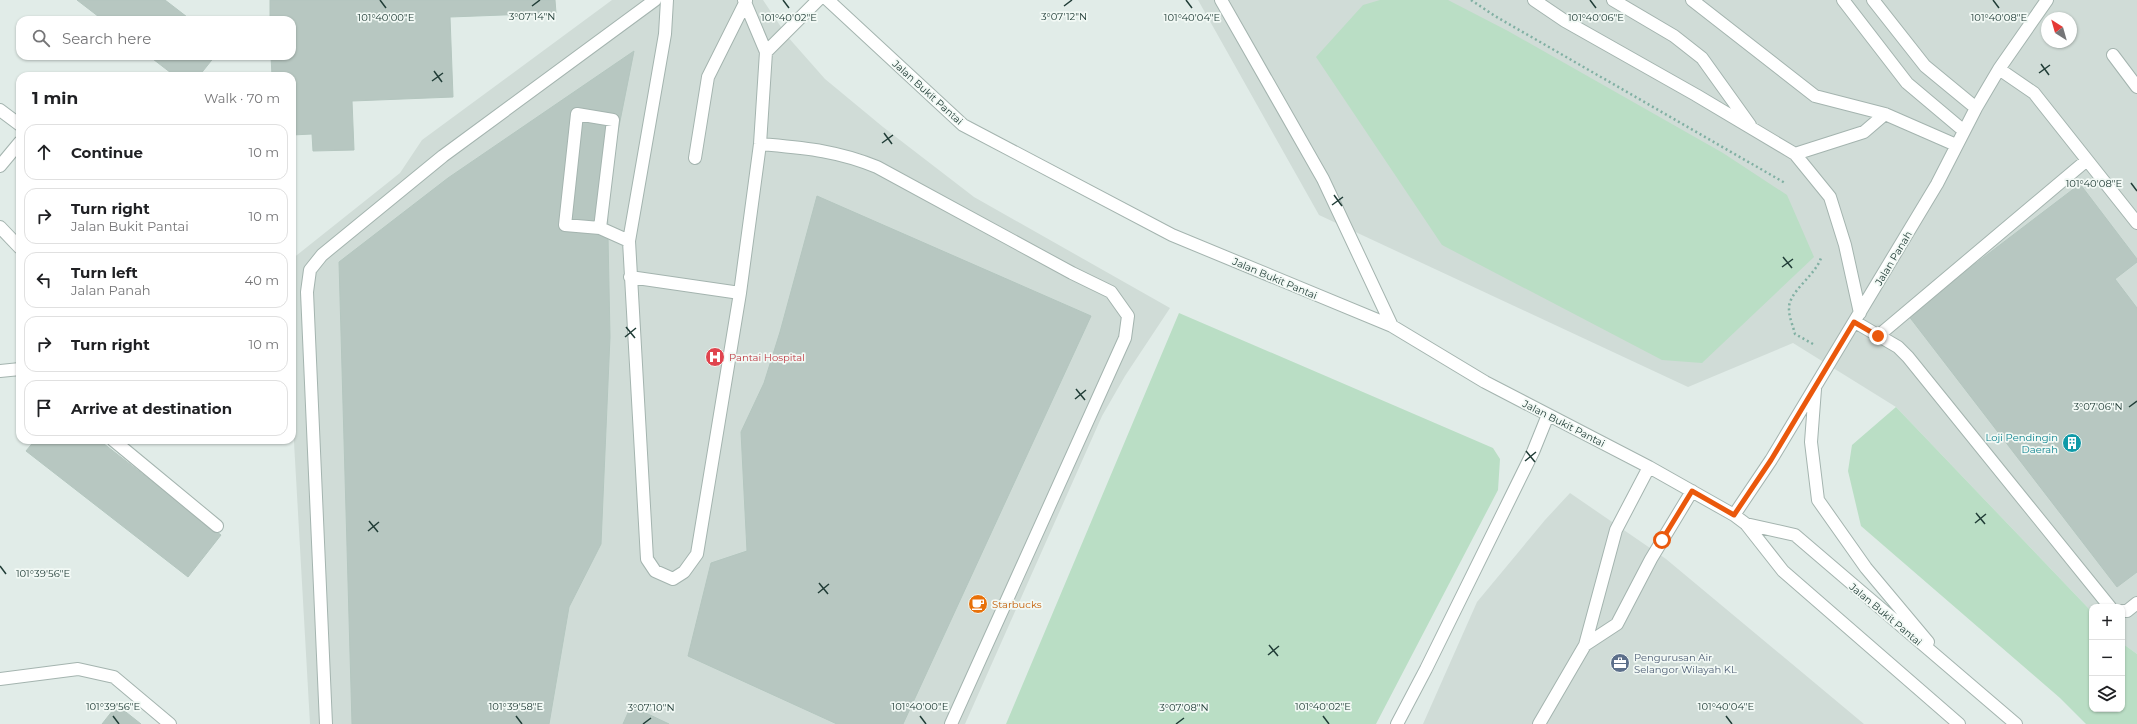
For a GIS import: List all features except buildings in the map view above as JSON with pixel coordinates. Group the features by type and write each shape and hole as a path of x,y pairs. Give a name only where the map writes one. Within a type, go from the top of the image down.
{"street":[{"path":"326,724 307,292 310,270 322,255 443,156 655,0"},
{"path":"667,0 665,34 629,241 647,559 655,571 673,579 684,572 697,554 740,293 760,144 766,52 745,1"},
{"path":"766,52 818,0"},
{"name":"Jalan Bukit Pantai","path":"828,0 963,124 1172,236 1392,326 1485,382 1649,467 1734,515 1746,524 1783,571 1959,724"},
{"path":"1221,0 1323,179 1392,326"},
{"path":"1534,0 1565,21 1696,95 1795,154 1830,198 1845,245 1857,318 1878,336 1898,347 1908,357 2108,604"},
{"path":"1613,0 1674,36 1702,58 1755,131"},
{"path":"1692,0 1815,96 1885,114 1956,145"},
{"path":"1843,0 1907,83 1964,130"},
{"path":"1873,0 1925,66 1976,108"},
{"name":"Jalan Panah","path":"1734,515 1771,460 1937,184 1964,130 1999,68 2047,0"},
{"path":"695,158 708,77 745,1"},
{"path":"2113,55 2137,87"},
{"path":"1999,68 2034,93 2137,223"},
{"path":"0,110 16,122"},
{"path":"600,228 613,120 577,114 565,225 600,228 629,241"},
{"path":"1795,154 1864,132 1885,114"},
{"path":"760,144 822,150 851,156 871,164 1072,273 1111,292 1128,316 1125,338 951,724"},
{"path":"0,166 16,147"},
{"path":"1878,336 2087,160"},
{"path":"0,227 16,244"},
{"path":"630,278 740,293"},
{"path":"0,371 16,369"},
{"path":"1815,386 1811,442 1818,500 1866,568 1951,669"},
{"path":"1397,724 1426,670 1533,452 1548,415"},
{"path":"118,444 217,526"},
{"path":"1539,724 1585,645 1616,530 1649,467"},
{"path":"1585,645 1617,624 1651,559 1692,491"},
{"name":"Jalan Bukit Pantai","path":"1746,524 1795,536 2016,724"},
{"path":"2125,611 2137,603"},
{"path":"0,679 78,668 114,678 170,724"}],"path":[{"path":"1471,0 1495,16 1787,184"},
{"path":"1822,256 1818,266 1794,292 1788,308 1795,334 1834,356"}],"shaded area":[{"name":"Pantai Hospital","path":"612,0 763,0 787,36 825,79 883,127 974,197 1170,308 1125,376 1102,416 965,724 310,724 294,444 296,444 296,256 400,173 422,140"},
{"path":"1198,0 2137,0 2137,654 2125,645 2125,604 2089,604 2089,609 1896,407 1793,343 1688,387 1319,215"},
{"name":"Pengurusan Air Selangor Wilayah KL","path":"1570,493 1666,559 1864,724 1423,724 1477,602 1545,520"}],"green space":[{"path":"1380,0 1448,0 1508,31 1723,153 1787,195 1814,257 1702,363 1662,360 1442,245 1316,57 1363,5"},
{"path":"1179,313 1493,448 1500,459 1498,490 1376,724 1006,724"},
{"path":"1896,407 2089,609 2089,712 2125,712 2125,645 2137,654 2137,724 2086,724 2060,698 1861,526 1848,471 1852,445"}],"place":[{"name":"Pantai Hospital","path":"715,357"},
{"name":"Loji Pendingin Daerah","path":"2072,443"},
{"name":"Starbucks","path":"978,604"},
{"name":"Pengurusan Air Selangor Wilayah KL","path":"1620,663"}],"route":[{"path":"1662,540 1692,491 1734,515 1771,460 1854,322 1878,336"}]}
